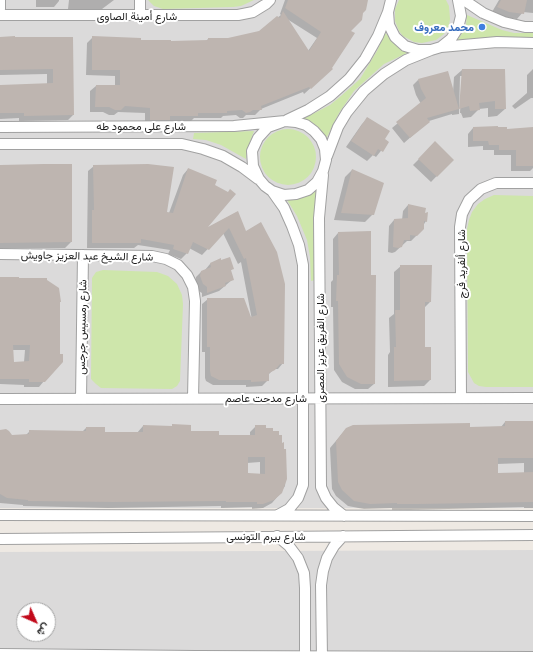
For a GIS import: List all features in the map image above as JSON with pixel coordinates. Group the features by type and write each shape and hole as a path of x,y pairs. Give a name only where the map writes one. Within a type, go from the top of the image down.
{"street":[{"path":"0,0 0,9"},
{"path":"140,0 140,15"},
{"name":"شارع أمينة الصاوى","path":"0,15 238,15 253,12 270,0"},
{"path":"441,47 451,39 458,28 461,16 458,0"},
{"path":"464,0 483,14 504,22 525,27 533,27"},
{"path":"389,4 378,36 365,58 349,79 330,96 308,110 284,122 268,127 258,138 252,151 253,166 258,179 272,191 284,195 296,194 308,190 317,182 323,171 331,143 347,112 364,91 384,74 406,60 441,47 497,42 533,43"},
{"path":"389,4 389,25 395,37 405,46 418,50 431,50"},
{"path":"284,122 296,122 306,125 314,131 321,140 325,149 326,160"},
{"name":"شارع على محمود طه","path":"0,127 234,126 284,122"},
{"name":"شارع على محمود طه","path":"0,144 182,144 223,156 242,167 258,179"},
{"name":"شارع الفريق عزيز المصرى","path":"323,171 319,218 321,487 330,503 344,516"},
{"name":"شارع ألفريد فرج","path":"461,398 460,228 462,214 470,200 481,189 496,183 533,183"},
{"name":"شارع الفريق عزيز المصرى","path":"272,191 284,208 292,226 299,245 303,265 303,485 298,498 289,509 277,516"},
{"name":"شارع الشيخ عبد العزيز جاويش","path":"0,254 152,256 166,259 178,265 187,275 193,287 195,301 193,398"},
{"name":"شارع رمسيس جرجس","path":"81,399 83,255"},
{"name":"شارع مدحت عاصم","path":"0,399 533,398"},
{"name":"شارع بيرم التونسى","path":"1,514 533,516"},
{"name":"شارع بيرم التونسى","path":"1,539 533,535"},
{"path":"277,536 294,552 304,573 305,657"},
{"path":"322,657 321,585 323,571 327,558 334,546 343,536"},
{"path":"0,654 195,657 533,656"}],"shaded area":[{"path":"0,0 533,0 533,508 0,508"},
{"path":"533,550 533,658 0,658 0,552"}],"green space":[{"path":"148,0 254,0 241,6 233,7 163,9 154,6"},
{"path":"399,0 446,0 449,6 450,19 449,25 444,34 436,40 422,43 414,42 403,36 395,21 395,9"},
{"path":"467,15 502,30 514,33 533,33 533,39 457,40 466,24"},
{"path":"385,33 407,53 384,64 354,91 339,113 326,139 320,129 313,123 303,119 330,105 360,79 377,51"},
{"path":"282,129 294,129 304,133 312,141 316,151 316,163 312,173 304,181 294,185 282,185 272,181 264,173 260,163 260,151 264,141 272,133"},
{"path":"254,131 247,150 246,159 221,145 206,140 193,139 194,133"},
{"path":"317,191 316,280 311,281 310,257 307,240 297,216 287,200 302,198"},
{"path":"494,195 533,196 533,387 479,386 474,383 468,372 467,229 472,212 478,204"},
{"path":"103,270 157,272 168,276 177,284 182,295 183,304 180,381 177,386 172,389 101,388 91,379 92,278 96,272"}],"building":[{"path":"288,0 368,0 362,20 351,31 355,33 332,68 333,69 311,89 309,87 261,106 262,110 253,110 246,113 242,110 227,111 227,113 198,113 198,116 170,116 170,120 150,120 150,108 125,106 121,110 115,110 109,107 95,107 96,85 120,85 120,70 92,70 92,36 171,41 228,38 259,31 277,16 280,18 283,11 309,51 321,32 285,8"},
{"path":"501,0 527,0 524,14 509,12 497,7"},
{"path":"0,37 73,37 74,115 24,116 24,113 0,113 0,85 53,83 53,69 0,70"},
{"path":"462,69 505,69 506,109 495,109 495,101 479,103 480,110 470,111 469,106 459,109"},
{"path":"448,71 459,109 427,118 430,122 410,138 396,122 426,98 418,79"},
{"path":"367,117 390,131 385,139 389,142 383,152 378,149 374,156 351,141"},
{"path":"473,127 507,127 507,129 533,127 533,166 516,166 516,150 499,150 499,145 489,145 488,141 473,141"},
{"path":"435,141 454,160 437,177 418,159"},
{"path":"72,164 72,242 0,243 0,165"},
{"path":"148,164 174,167 167,212 173,213 188,168 217,180 215,185 228,192 230,189 236,194 208,227 238,211 246,231 261,222 277,252 285,284 284,364 280,364 275,370 269,373 269,381 251,382 251,380 219,380 211,376 210,347 207,347 207,298 244,298 251,317 257,315 246,258 244,259 229,228 209,250 193,242 188,254 173,249 174,245 141,239 141,243 92,243 92,210 94,210 93,165"},
{"path":"352,169 384,183 374,215 341,213"},
{"path":"408,204 426,208 425,213 428,212 427,222 424,221 424,229 417,236 410,235 410,240 404,240 402,247 393,247 394,219 408,218"},
{"path":"371,231 371,275 376,275 375,384 361,384 347,377 339,364 338,301 336,301 337,275 339,275 338,232"},
{"path":"230,257 234,269 231,270 234,280 225,283 226,286 207,293 207,287 203,284 200,276 201,271 211,267 210,263 221,258 221,260"},
{"path":"400,265 432,265 431,302 425,302 425,347 431,347 431,380 394,381 394,347 396,347 395,310 400,310"},
{"path":"0,277 47,278 47,280 59,288 61,302 60,354 63,354 63,362 45,382 29,382 29,379 0,379","holes":["13,345 30,345 29,361 14,362"]},
{"path":"505,421 533,421 533,458 498,458 498,473 533,472 533,502 370,504 354,501 342,490 338,482 336,441 346,428 353,425 470,423 470,427 505,426"},
{"path":"172,424 191,425 191,431 219,431 219,435 255,435 255,425 266,425 266,428 273,428 273,431 279,431 279,435 282,435 282,443 284,442 284,449 286,449 287,479 282,493 274,500 263,504 257,504 257,502 226,501 28,501 7,498 0,494 0,430 6,429 12,435 29,434 29,430 86,431 86,427 105,427 105,432 143,432 143,425 172,426","holes":["248,457 265,457 265,474 248,473"]}],"place":[{"name":"محمد معروف","path":"482,27"}]}
